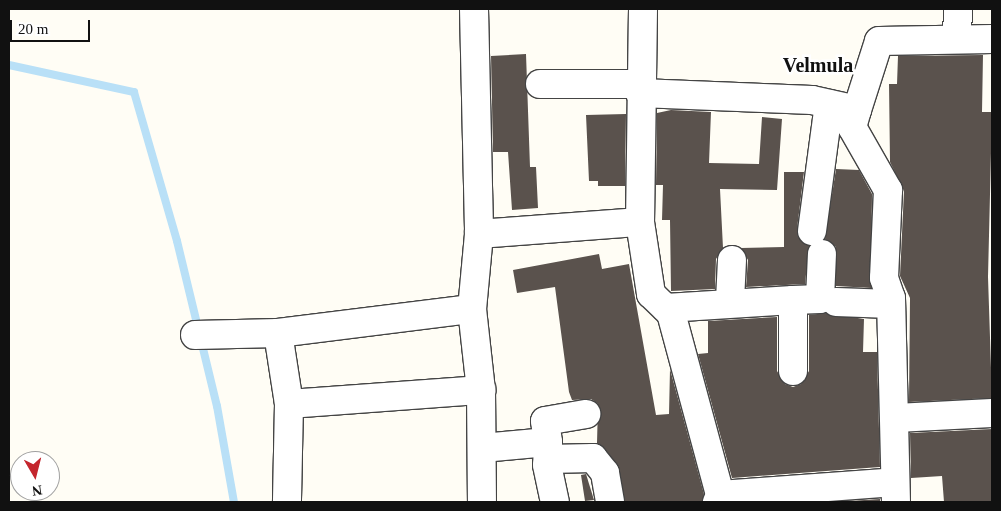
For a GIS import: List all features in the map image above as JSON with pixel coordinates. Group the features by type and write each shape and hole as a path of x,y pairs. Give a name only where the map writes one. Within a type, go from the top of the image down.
{"street":[{"path":"474,9 479,234 472,310 481,390 482,502"},
{"path":"642,9 640,222 651,294 671,313 718,499 895,492 896,418 891,304 884,278 888,190 852,127 879,41 957,37 992,39"},
{"path":"957,37 958,9"},
{"path":"540,84 640,88 829,104 857,110"},
{"path":"666,308 730,301 820,299 817,242 829,104"},
{"path":"479,234 640,222"},
{"path":"730,301 732,260"},
{"path":"793,371 794,300"},
{"path":"836,302 891,304"},
{"path":"195,335 278,333 472,310"},
{"path":"278,333 289,404 288,502"},
{"path":"289,404 481,390"},
{"path":"896,418 992,413"},
{"path":"556,502 545,421 586,414"},
{"path":"482,448 548,450 594,458 605,473 610,502"}],"building":[{"path":"526,54 530,167 536,167 538,208 512,210 508,152 493,152 491,56"},
{"path":"983,55 982,112 992,112 988,277 992,398 909,402 910,298 900,276 904,191 890,162 889,84 897,84 898,56"},
{"path":"671,110 711,112 709,163 759,164 762,117 782,119 777,190 720,189 723,248 716,259 715,289 671,291 670,220 662,220 663,185 656,185 657,113"},
{"path":"626,114 625,186 598,186 598,181 589,181 586,115"},
{"path":"836,169 859,170 872,194 871,288 836,286 836,247 825,239"},
{"path":"784,172 804,172 797,229 798,237 809,246 805,284 746,287 748,260 741,248 784,247"},
{"path":"599,254 602,269 629,264 656,415 669,414 670,369 704,494 702,502 625,502 617,464 597,443 598,404 591,399 572,400 569,392 555,287 517,293 513,270"},
{"path":"826,313 864,319 863,352 877,352 880,467 732,478 698,354 708,353 708,321 777,317 777,371 785,384 793,387 801,384 809,371 809,315"},
{"path":"992,429 992,502 944,502 942,476 911,478 910,433"},
{"path":"586,474 594,500 585,501 581,475"},
{"path":"880,499 880,502 833,502"}],"waterway":[{"path":"9,65 134,92 177,241 217,406 234,502"}],"district":[{"name":"Velmula","path":"818,65"}]}
